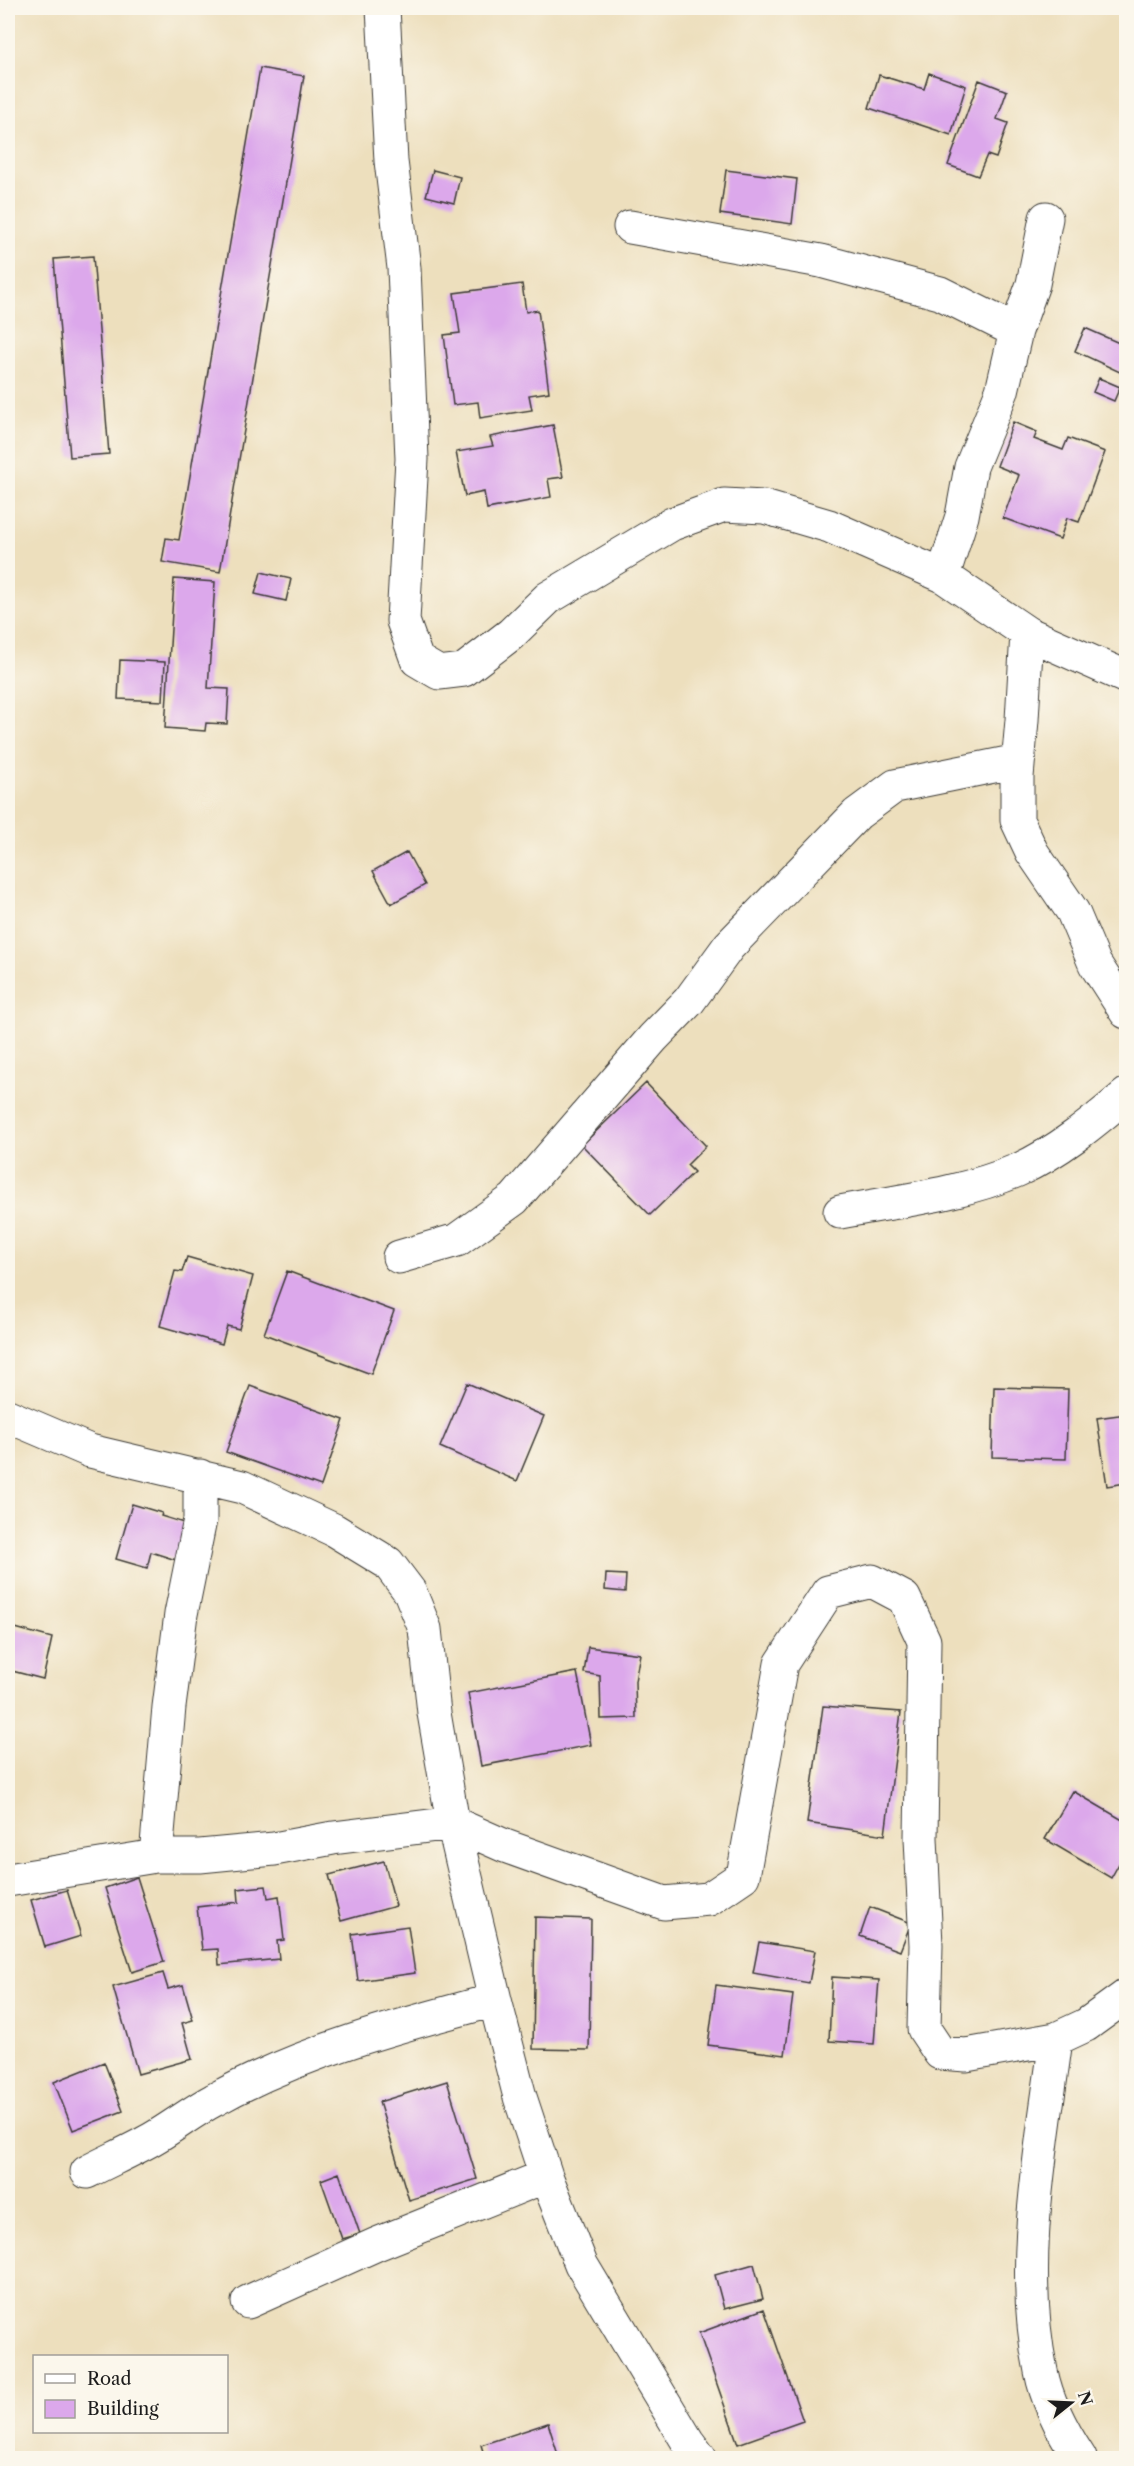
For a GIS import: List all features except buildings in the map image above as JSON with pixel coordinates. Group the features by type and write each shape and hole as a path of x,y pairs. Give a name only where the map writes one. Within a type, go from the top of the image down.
{"street":[{"path":"383,8 391,161 404,268 412,459 403,621 417,660 439,673 464,670 511,634 548,598 672,524 724,505 764,507 830,526 943,576 1027,633 1126,677"},
{"path":"943,576 962,516 971,467 1002,391 1016,331 1033,284 1046,218"},
{"path":"630,227 821,261 940,292 1016,331"},
{"path":"1027,633 1018,761 1017,820 1032,852 1073,912 1095,964 1126,1012"},
{"path":"399,1257 457,1240 514,1199 653,1038 689,1001 729,946 857,814 895,786 1018,761"},
{"path":"840,1212 965,1188 1018,1169 1080,1134 1126,1095"},
{"path":"8,1416 90,1450 242,1487 334,1530 388,1563 410,1592 425,1629 434,1713 453,1823 520,2097 546,2176 582,2264 688,2442 700,2458"},
{"path":"156,1856 169,1707 181,1614 200,1520 200,1476"},
{"path":"8,1880 156,1856 200,1856 273,1849 333,1838 453,1823 505,1846 664,1903 709,1899 742,1876 781,1664 828,1592 872,1581 904,1598 924,1641 921,1838 926,1945 924,2029 939,2053 966,2055 1056,2039 1086,2025 1126,1996"},
{"path":"87,2172 152,2139 214,2100 264,2076 343,2045 434,2016 495,2000"},
{"path":"1056,2039 1035,2196 1032,2263 1033,2320 1041,2373 1060,2427 1080,2458"},
{"path":"248,2302 377,2244 546,2176"}]}
